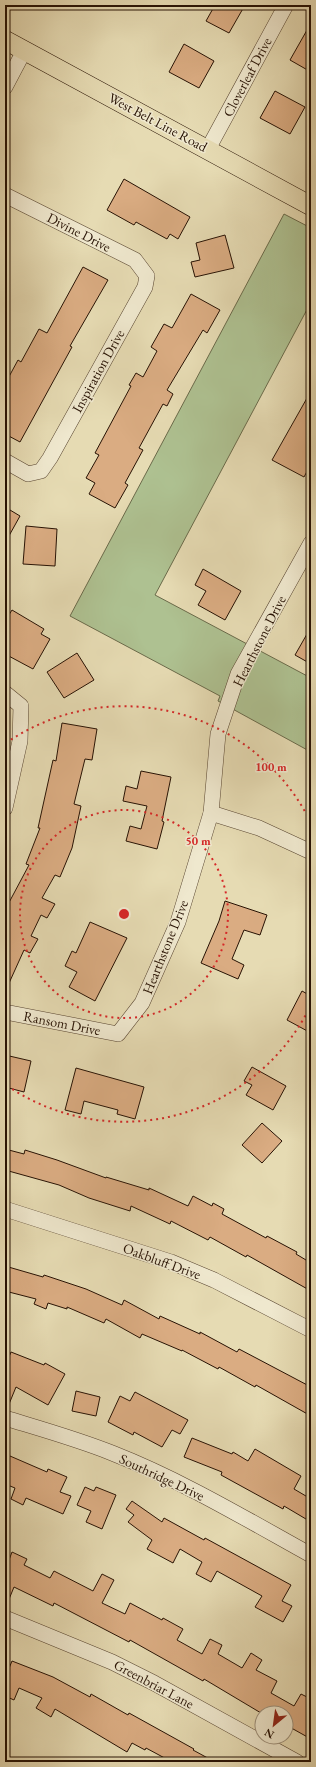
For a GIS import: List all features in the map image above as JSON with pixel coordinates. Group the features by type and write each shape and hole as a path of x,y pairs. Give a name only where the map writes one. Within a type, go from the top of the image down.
{"main road":[{"name":"West Belt Line Road","path":"5,40 311,206"}],"street":[{"name":"Cloverleaf Drive","path":"208,149 286,5"},
{"path":"5,87 24,51"},
{"name":"Divine Drive","path":"5,195 135,260 147,276"},
{"name":"Inspiration Drive","path":"5,461 28,474 41,471 50,458 145,287 147,276"},
{"name":"Hearthstone Drive","path":"118,1034 142,1003 178,922 211,813 218,734 238,674 311,543"},
{"path":"5,693 21,706 20,741 5,808"},
{"path":"211,813 259,828 311,852"},
{"name":"Ransom Drive","path":"5,1012 118,1034"},
{"name":"Oakbluff Drive","path":"5,1209 170,1262 214,1280 311,1330"},
{"name":"Southridge Drive","path":"5,1418 81,1442 149,1469 210,1499 311,1555"},
{"name":"Greenbriar Lane","path":"5,1618 112,1662 154,1683 297,1762"}],"green space":[{"path":"284,214 311,228 311,302 155,595 311,678 311,752 218,701 220,696 70,616"}],"building":[{"path":"215,5 245,5 229,33 206,21"},
{"path":"311,23 311,72 290,60"},
{"path":"184,44 214,61 199,88 169,72"},
{"path":"275,91 305,107 290,134 260,118"},
{"path":"124,179 190,217 178,239 170,234 167,239 136,222 134,225 107,210"},
{"path":"225,235 234,268 195,277 191,262 200,260 196,243"},
{"path":"83,267 108,280 70,346 72,347 20,442 5,434 5,384 18,360 21,362 39,329 47,333"},
{"path":"191,294 220,310 207,333 203,330 167,390 173,394 167,406 163,404 139,448 143,450 125,483 128,485 115,508 89,494 95,483 86,478 99,455 95,453 131,386 129,385 136,373 143,377 157,351 151,347 164,324 172,328"},
{"path":"311,391 311,464 304,477 272,460"},
{"path":"5,507 20,516 5,543"},
{"path":"26,526 57,529 55,566 23,564"},
{"path":"203,569 241,591 225,620 198,605 206,591 195,585"},
{"path":"12,610 44,629 41,634 50,639 33,669 5,654 5,621"},
{"path":"311,627 311,664 295,655"},
{"path":"77,653 94,680 64,698 47,672"},
{"path":"62,723 97,729 92,760 85,759 74,804 81,806 72,848 60,877 55,875 42,898 55,904 47,918 41,915 31,936 38,939 30,953 24,950 5,992 5,910 29,865 26,864 40,828 38,828 53,760 56,761"},
{"path":"141,771 171,777 162,821 164,822 157,849 126,841 130,826 141,829 147,806 123,801 126,786 137,789"},
{"path":"225,901 267,915 260,935 244,930 232,959 244,965 238,979 201,963 219,921"},
{"path":"90,922 127,938 95,1001 69,987 77,972 65,966 72,951 76,953"},
{"path":"302,991 311,996 311,1033 287,1020"},
{"path":"5,1055 31,1061 24,1092 5,1087"},
{"path":"252,1067 286,1086 273,1110 246,1095 252,1085 244,1081"},
{"path":"76,1068 144,1087 135,1119 117,1114 118,1110 84,1101 81,1114 65,1110"},
{"path":"262,1123 282,1141 262,1163 242,1145"},
{"path":"5,1149 24,1154 25,1150 106,1178 149,1190 149,1188 188,1206 193,1196 212,1206 213,1203 224,1209 222,1214 266,1238 267,1236 297,1252 296,1254 311,1263 311,1291 247,1255 246,1257 210,1237 208,1240 171,1221 170,1224 131,1206 130,1211 89,1198 59,1185 5,1170"},
{"path":"5,1266 43,1277 44,1275 86,1289 122,1305 124,1300 159,1319 160,1316 200,1334 200,1332 237,1352 239,1349 311,1387 311,1416 256,1385 255,1387 219,1367 218,1369 182,1350 142,1334 140,1338 106,1319 104,1323 67,1307 67,1309 48,1303 46,1309 34,1304 36,1299 5,1291"},
{"path":"11,1352 44,1365 45,1363 65,1374 48,1405 16,1387 7,1409 5,1409 5,1366"},
{"path":"76,1391 100,1397 96,1416 72,1411"},
{"path":"135,1392 188,1420 180,1434 172,1430 162,1447 134,1432 133,1435 108,1422 120,1396 130,1401"},
{"path":"192,1438 232,1454 233,1452 248,1461 255,1449 301,1476 294,1489 311,1499 311,1522 284,1506 283,1509 221,1475 222,1472 184,1457"},
{"path":"10,1456 47,1472 48,1469 67,1477 60,1492 71,1496 63,1514 26,1498 23,1505 11,1499 15,1488 5,1484 5,1466"},
{"path":"85,1487 94,1491 96,1487 116,1495 102,1529 86,1522 91,1511 77,1505"},
{"path":"132,1501 162,1522 164,1518 204,1540 205,1538 291,1585 282,1601 292,1606 283,1622 255,1607 262,1596 217,1571 211,1582 196,1574 202,1562 180,1549 173,1563 147,1549 152,1540 128,1522 134,1515 126,1509"},
{"path":"12,1552 27,1559 24,1565 50,1578 54,1571 93,1591 102,1574 114,1580 102,1603 125,1614 130,1603 162,1620 163,1618 183,1629 177,1640 202,1654 210,1639 222,1645 218,1654 242,1668 251,1653 262,1660 256,1670 277,1681 271,1693 292,1705 254,1705 254,1709 204,1679 203,1681 130,1640 129,1642 54,1603 53,1606 14,1587 5,1609 5,1558 9,1560"},
{"path":"12,1661 53,1677 90,1697 91,1694 128,1715 129,1713 215,1762 172,1762 146,1748 145,1750 132,1743 127,1752 55,1709 51,1717 36,1708 42,1698 19,1688 14,1700 5,1696 5,1678"},
{"path":"301,1694 311,1699 311,1739 294,1729 294,1706"}]}
